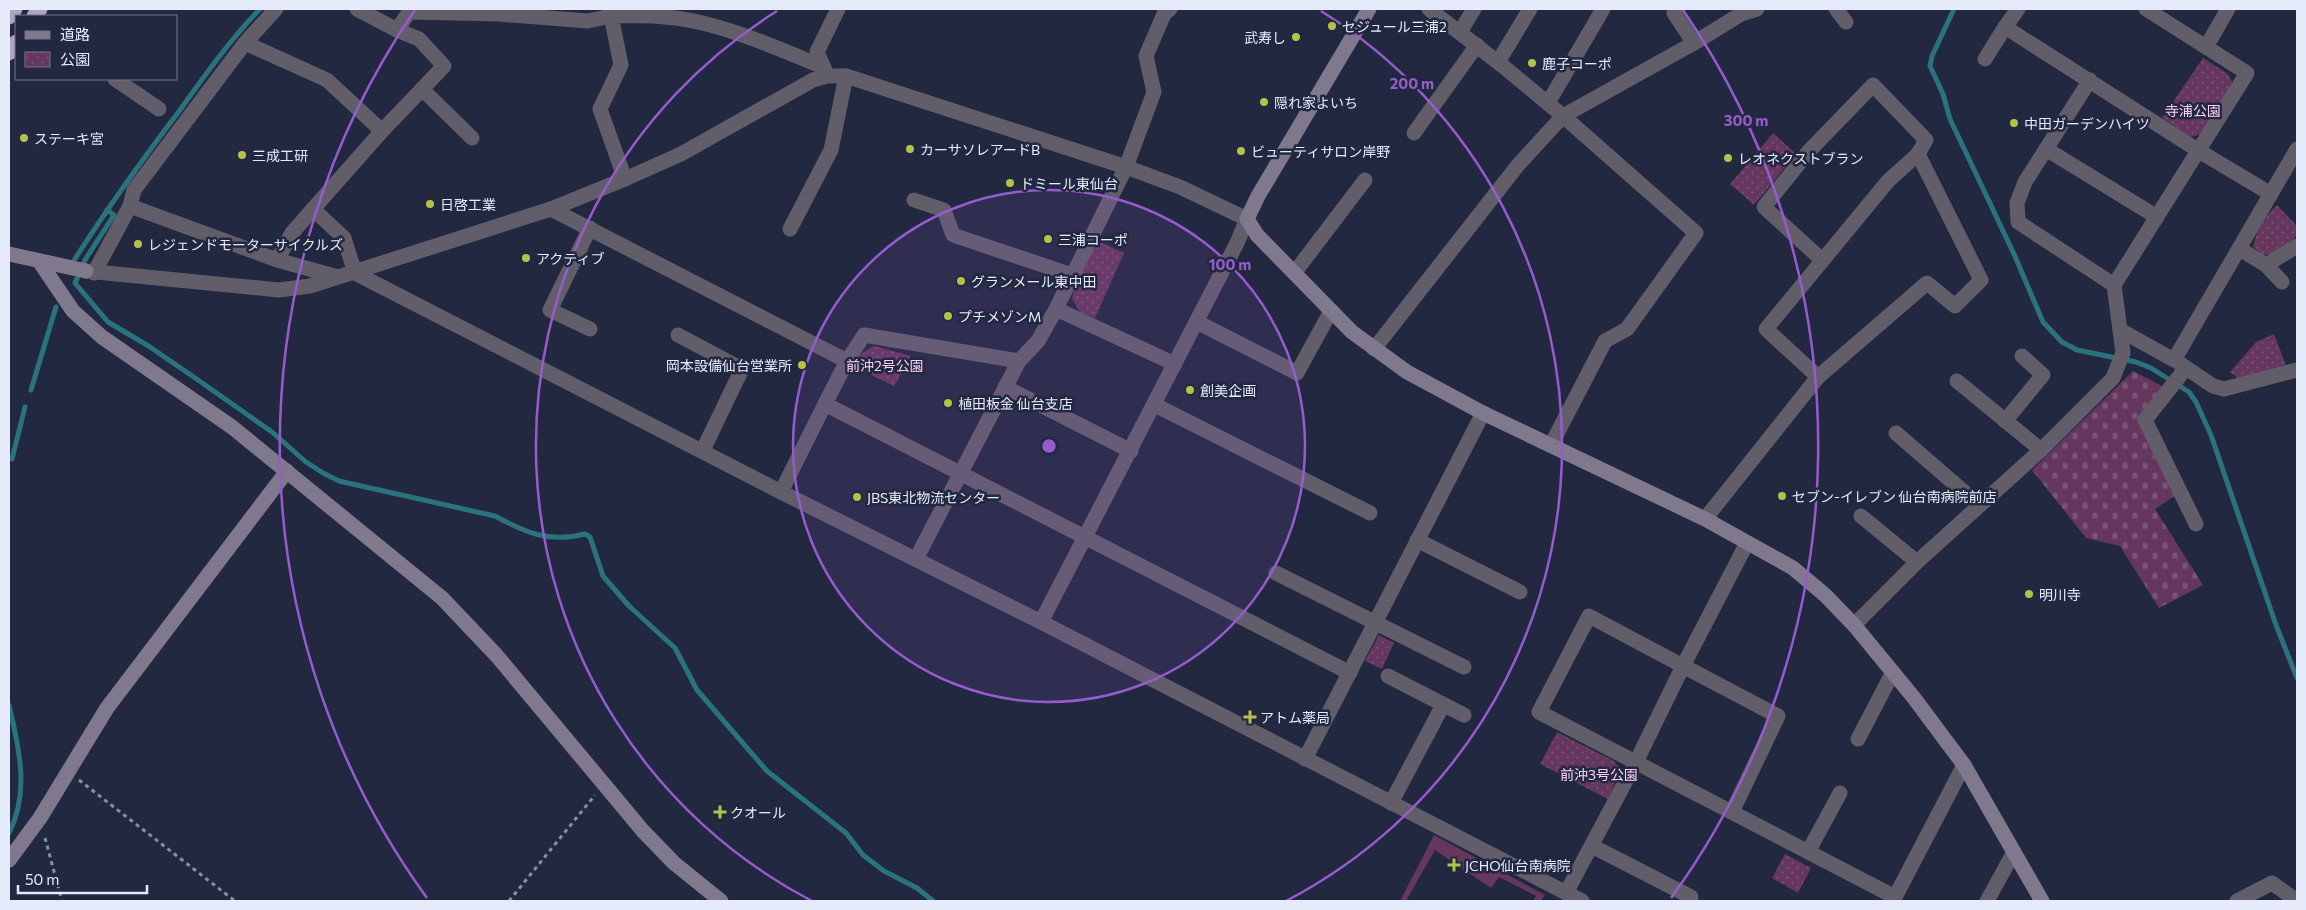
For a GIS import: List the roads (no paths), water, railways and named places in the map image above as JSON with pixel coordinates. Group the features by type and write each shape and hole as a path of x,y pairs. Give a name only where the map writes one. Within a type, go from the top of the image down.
{"highway":[{"path":"9,17 15,9"}],"street":[{"path":"90,272 130,206 134,190 245,43 276,9"},
{"path":"277,260 292,233 382,131 444,66 419,39 357,9"},
{"path":"825,72 817,52 838,9"},
{"path":"916,559 1019,361 1038,341 1056,309 1126,167 1154,92 1146,56 1164,14 1170,9"},
{"path":"1041,622 1155,405 1237,243 1258,196 1369,9"},
{"path":"1429,9 1477,45 1548,103 1696,233 1627,329 1605,341 1551,445"},
{"path":"1460,32 1474,9"},
{"path":"1498,62 1530,9"},
{"path":"1548,103 1603,9"},
{"path":"1676,9 1674,13 1694,43"},
{"path":"1836,9 1846,22"},
{"path":"1985,58 2018,9"},
{"path":"1854,625 1917,562 2041,450 2113,378 2118,368 2123,353 2114,285 2247,73 2146,9"},
{"path":"2206,47 2228,9"},
{"path":"397,30 410,10 499,11 588,20 610,12 687,20 730,32 825,72 846,76 1126,167 1180,187 1247,220 1257,235 1352,332 1406,372 1483,413 1704,519 1793,568 1854,625 1893,672 1964,765 2042,901"},
{"path":"1374,350 1518,165 1563,116 1694,43 1741,14 1752,10"},
{"path":"610,12 621,65 600,109 625,179"},
{"path":"2006,27 2199,151 2272,194"},
{"path":"245,43 327,80 382,131"},
{"path":"1414,133 1477,45"},
{"path":"9,254 90,272 279,290 310,286 551,209 625,179 681,154 825,72"},
{"path":"790,229 831,150 846,76"},
{"path":"116,80 159,109"},
{"path":"2090,80 2022,189 2017,203 2018,222 2114,285"},
{"path":"1818,378 1766,329 1888,180 1918,154 1926,140 1873,85 1809,151 1764,208 1822,260"},
{"path":"422,89 472,138"},
{"path":"2196,524 2145,420 2178,373 2240,249 2297,148"},
{"path":"2046,149 2157,217"},
{"path":"1704,519 1818,378 1927,283 1955,306 1981,280 1918,154"},
{"path":"1295,272 1365,180"},
{"path":"914,200 944,210 953,235 1072,275"},
{"path":"130,206 277,260 338,276"},
{"path":"313,209 344,238 355,273 703,450 781,492 1041,622 1582,901"},
{"path":"551,209 847,361"},
{"path":"590,228 550,310 590,329"},
{"path":"2266,265 2297,246"},
{"path":"2240,249 2266,265 2282,282"},
{"path":"39,261 73,311 102,337 232,427 442,598 465,620 603,784 674,863 721,901"},
{"path":"1056,309 1175,364"},
{"path":"1197,322 1296,373 1331,311"},
{"path":"2120,330 2178,373 2218,387 2297,370"},
{"path":"678,335 742,368 703,450"},
{"path":"781,492 847,361 864,335 1019,361"},
{"path":"2005,420 2044,375 2022,356"},
{"path":"1957,381 2041,450"},
{"path":"1005,387 1131,452"},
{"path":"826,404 1350,673"},
{"path":"1155,405 1370,513"},
{"path":"1305,759 1483,413"},
{"path":"1896,433 1978,506"},
{"path":"9,860 40,818 107,708 287,471"},
{"path":"1861,516 1917,562"},
{"path":"1417,540 1520,592"},
{"path":"1566,894 1748,543"},
{"path":"1276,573 1464,667"},
{"path":"1732,812 1778,716 1589,616 1539,712 1808,852 1894,899 1964,765"},
{"path":"1858,739 1893,672"},
{"path":"1388,676 1464,715"},
{"path":"1391,804 1443,705"},
{"path":"1808,852 1840,793"},
{"path":"1592,846 1691,897"},
{"path":"1988,901 2014,852"},
{"path":"2237,901 2272,883 2297,901"}],"waterway":[{"path":"73,262 98,223 208,71 260,9"},
{"path":"1954,9 1932,56 1930,66 1943,94 1950,119 2014,254 2043,322 2062,342 2077,350 2136,362 2151,368 2189,392 2196,402 2211,435 2276,625 2297,678"},
{"path":"107,210 114,215 85,260 75,283 108,322 147,345 198,380 272,432 306,462 339,481 495,516 538,535 572,537 585,534 590,537 603,576 629,606 675,648 697,690 767,771 846,833 863,855 884,871 917,888 933,901"},
{"path":"31,390 56,307"},
{"path":"12,459 25,407"},
{"path":"9,705 21,770 19,802 9,833"}],"place":[{"name":"セジュール三浦2","path":"1332,26"},
{"name":"武寿し","path":"1296,37"},
{"name":"鹿子コーポ","path":"1532,63"},
{"name":"隠れ家よいち","path":"1264,102"},
{"name":"中田ガーデンハイツ","path":"2014,123"},
{"name":"ステーキ宮","path":"24,138"},
{"name":"カーサソレアードB","path":"910,149"},
{"name":"ビューティサロン岸野","path":"1241,151"},
{"name":"三成工研","path":"242,155"},
{"name":"レオネクストブラン","path":"1728,158"},
{"name":"ドミール東仙台","path":"1010,183"},
{"name":"日啓工業","path":"430,204"},
{"name":"三浦コーポ","path":"1048,239"},
{"name":"レジェンドモーターサイクルズ","path":"138,244"},
{"name":"アクティブ","path":"526,258"},
{"name":"グランメール東中田","path":"961,281"},
{"name":"プチメゾンM","path":"948,316"},
{"name":"岡本設備仙台営業所","path":"802,365"},
{"name":"創美企画","path":"1190,390"},
{"name":"植田板金 仙台支店","path":"948,403"},
{"name":"セブン-イレブン 仙台南病院前店","path":"1782,496"},
{"name":"JBS東北物流センター","path":"857,497"},
{"name":"明川寺","path":"2029,594"},
{"name":"アトム薬局","path":"1250,717"},
{"name":"クオール","path":"720,812"},
{"name":"JCHO仙台南病院","path":"1454,865"}],"park label":[{"name":"寺浦公園","path":"2193,110"},
{"name":"前沖2号公園","path":"885,365"},
{"name":"前沖3号公園","path":"1599,774"}]}
